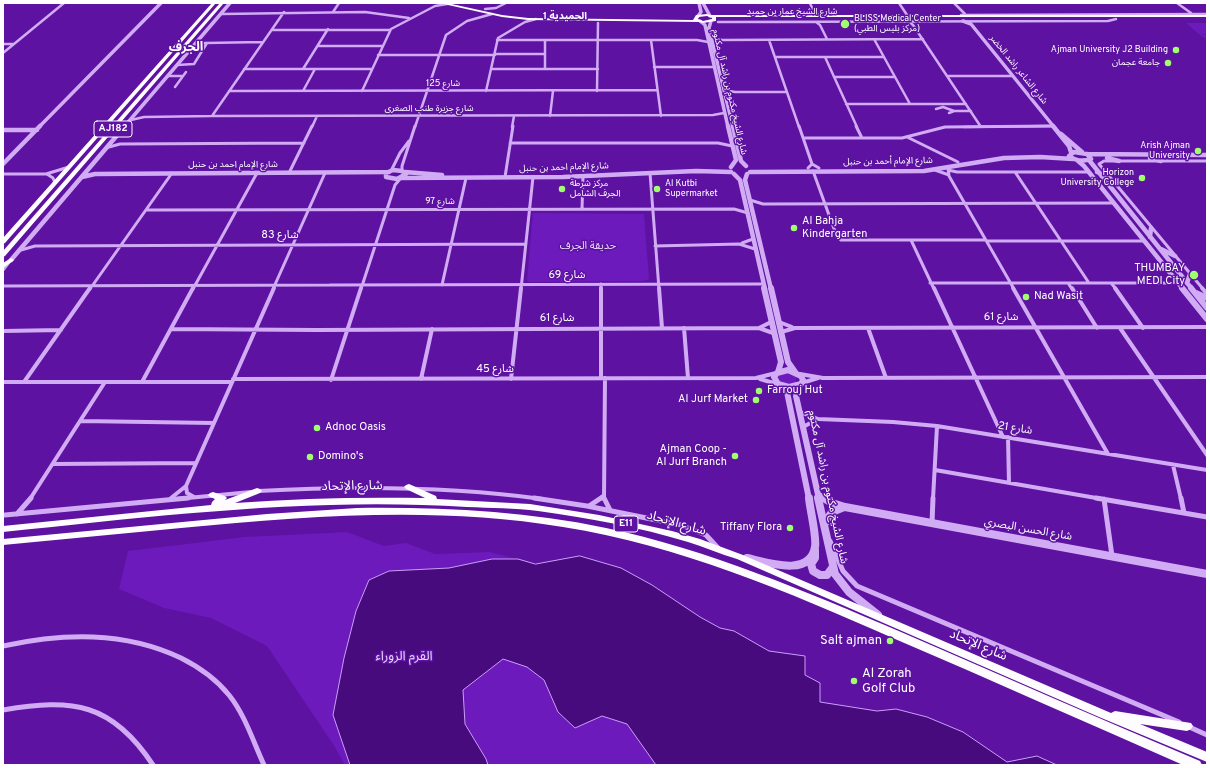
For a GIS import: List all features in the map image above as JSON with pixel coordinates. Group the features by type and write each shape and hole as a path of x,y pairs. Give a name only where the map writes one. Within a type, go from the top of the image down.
{"highway":[{"path":"216,4 226,3"},
{"name":"AJ182","path":"3,255 199,30 216,4"},
{"name":"AJ182","path":"3,242 55,182 216,4"},
{"path":"199,30 203,36"},
{"path":"176,56 190,50"},
{"path":"141,108 143,94"},
{"path":"3,266 10,260"},
{"path":"409,487 431,498 442,501"},
{"path":"213,507 257,491"},
{"path":"213,495 220,496 221,500 213,507"},
{"name":"شارع الإتحاد","path":"3,529 213,507 343,499 442,501 541,508 576,514 664,532 740,557 1103,714 1207,757"},
{"name":"شارع الإتحاد","path":"3,542 251,517 362,510 417,510 470,513 539,520 664,546 754,576 905,639 1196,765"},
{"path":"1103,714 1187,726"}],"main road":[{"path":"441,3 482,12 494,11 546,17 698,19"},
{"path":"455,3 482,12"},
{"path":"494,11 536,20 665,20 711,18"},
{"path":"1140,14 1151,16"},
{"path":"756,15 767,17"},
{"path":"779,18 787,15"},
{"path":"834,15 843,19"},
{"path":"888,17 900,15"},
{"path":"969,15 982,17"},
{"path":"1003,17 1012,15"},
{"path":"1034,15 1048,17"},
{"path":"1105,17 1111,15"},
{"name":"شارع الشيخ عمار بن حميد","path":"711,18 767,17 945,20 1178,19 1207,17"},
{"name":"شارع الشيخ عمار بن حميد","path":"711,18 798,20 888,17 1207,17"},
{"path":"665,20 693,22 707,28 718,22 747,20"},
{"path":"798,20 804,21"}],"street":[{"path":"3,54 64,3"},
{"path":"3,164 161,3"},
{"path":"3,270 230,3"},
{"path":"334,12 339,3"},
{"path":"331,380 396,185 400,178 405,175 402,166 448,32 482,12 494,11 506,3"},
{"path":"698,19 701,10 699,3"},
{"path":"703,3 706,12 711,18"},
{"path":"810,3 814,13"},
{"path":"899,3 907,15"},
{"path":"954,3 962,12 969,15"},
{"path":"1177,3 1187,11 1207,17"},
{"path":"272,29 390,29 436,4 447,4"},
{"path":"53,7 59,7"},
{"path":"693,9 701,10"},
{"path":"223,12 374,12 409,18"},
{"path":"212,116 284,12"},
{"path":"958,15 962,12"},
{"path":"810,15 814,13 822,15"},
{"path":"727,17 756,15 1195,14"},
{"path":"521,18 525,22"},
{"name":"شارع الشيخ مكتوم بن راشد آل مكتوم","path":"711,18 707,28 707,36 711,41 714,67 736,162 732,170"},
{"name":"شارع الشيخ مكتوم بن راشد آل مكتوم","path":"698,19 707,28 741,160 748,170 745,180 788,362 802,378 801,384 796,392 825,523 833,567 844,586 886,621"},
{"path":"718,22 824,22 843,19 905,21 945,20 972,23 1108,21 1116,19"},
{"path":"486,91 500,36 525,22 536,20"},
{"path":"591,20 598,24"},
{"path":"598,24 606,20"},
{"path":"814,21 820,24 827,39"},
{"path":"905,21 913,24 981,127"},
{"path":"913,24 917,21"},
{"path":"820,24 824,22"},
{"name":"شارع الشاعر راشد الخضر","path":"972,23 1012,76 1069,146 1070,153 1075,160"},
{"path":"597,90 598,24"},
{"path":"305,69 327,29"},
{"path":"362,91 390,29"},
{"path":"697,40 707,36"},
{"path":"874,39 910,104"},
{"path":"498,40 711,41 923,39"},
{"path":"544,69 547,40"},
{"path":"651,40 661,116"},
{"path":"768,40 812,164 819,168"},
{"path":"199,41 206,43"},
{"path":"195,45 206,43 263,43"},
{"path":"177,65 194,64 206,43"},
{"path":"3,44 14,44"},
{"path":"318,46 382,46"},
{"path":"378,55 545,54"},
{"path":"775,57 884,57"},
{"path":"825,57 862,138"},
{"path":"654,67 714,67"},
{"path":"492,69 598,68"},
{"path":"244,69 371,69"},
{"path":"303,91 315,69"},
{"path":"175,87 186,72"},
{"path":"168,76 183,76"},
{"path":"947,76 1012,76"},
{"path":"834,77 894,77"},
{"name":"شارع 125","path":"229,91 657,90"},
{"path":"724,90 735,92 787,92"},
{"path":"550,116 553,91"},
{"path":"725,96 735,92"},
{"path":"846,104 966,104"},
{"path":"936,109 943,107 954,111 971,111"},
{"path":"949,114 954,111"},
{"name":"شارع جزيرة طنب الصغرى","path":"713,116 724,113"},
{"name":"شارع جزيرة طنب الصغرى","path":"136,115 144,117"},
{"name":"شارع جزيرة طنب الصغرى","path":"132,120 144,117 212,116 713,116 725,119"},
{"path":"289,173 317,116"},
{"path":"505,177 514,116"},
{"path":"802,138 906,137 940,127 1052,126"},
{"name":"شارع الشاعر راشد الخضر","path":"1052,126 1085,153 1090,160"},
{"path":"3,130 37,130"},
{"path":"906,137 958,162"},
{"path":"396,185 387,178 385,174 390,171 398,156 411,139"},
{"path":"718,143 730,139"},
{"path":"112,142 120,144"},
{"path":"108,147 120,144 304,143"},
{"path":"510,143 718,143 732,146"},
{"path":"1085,153 1207,154"},
{"name":"شارع الإمام أحمد بن حنبل","path":"748,170 808,168 928,168 994,155 1085,153"},
{"name":"شارع الإمام أحمد بن حنبل","path":"748,170 934,170 948,169 995,158 1090,160"},
{"path":"1106,158 1119,161"},
{"path":"1207,158 1106,158 1090,160 1096,172 1207,308"},
{"path":"1150,158 1160,161"},
{"path":"1075,160 1089,172 1207,319"},
{"path":"1207,161 1119,161 1100,163 1100,166 1207,294"},
{"path":"808,168 812,164"},
{"path":"3,174 46,174 69,167"},
{"path":"1089,172 957,172 948,169 949,176 1108,454"},
{"path":"732,170 748,170"},
{"path":"732,170 748,170"},
{"path":"732,170 740,178 773,333 781,362 774,377 780,385 793,387 823,378"},
{"name":"شارع الإمام احمد بن حنبل","path":"372,173 387,178 466,178 582,176 732,170"},
{"path":"934,170 943,172 949,176"},
{"name":"شارع الإمام احمد بن حنبل","path":"87,171 95,174"},
{"name":"شارع الإمام احمد بن حنبل","path":"82,177 95,174 372,173 390,171 466,178"},
{"path":"813,171 837,236 843,240 1144,241"},
{"path":"949,176 957,172"},
{"path":"1015,172 1089,283"},
{"path":"1096,172 1109,176"},
{"path":"24,382 172,173"},
{"path":"142,382 257,173"},
{"path":"169,499 186,486 325,173"},
{"path":"650,173 662,328"},
{"path":"46,174 53,178 55,182"},
{"path":"582,176 582,209"},
{"path":"511,379 533,177"},
{"path":"442,285 466,178"},
{"path":"750,200 763,204 1114,203"},
{"path":"752,208 763,204"},
{"name":"شارع 97","path":"734,209 746,205"},
{"name":"شارع 97","path":"146,210 734,209 748,213"},
{"path":"1150,237 1152,228"},
{"path":"655,245 740,244 754,239"},
{"path":"911,240 975,378 1005,437 1009,483"},
{"name":"شارع 83","path":"26,244 35,246 526,244"},
{"path":"740,244 755,249"},
{"name":"شارع 83","path":"21,250 35,246"},
{"path":"1159,248 1175,256"},
{"path":"1187,283 1190,274"},
{"path":"930,283 1178,283"},
{"path":"1068,283 1097,328"},
{"path":"1110,283 1143,328"},
{"path":"601,284 603,496 605,504 611,510"},
{"name":"شارع 69","path":"3,286 763,284"},
{"path":"1195,293 1207,298"},
{"name":"شارع 61","path":"759,328 771,322"},
{"name":"شارع 61","path":"779,322 794,328"},
{"name":"شارع 61","path":"781,332 794,328 1207,327"},
{"path":"684,328 688,378"},
{"name":"شارع 61","path":"170,330 759,328 773,333"},
{"path":"868,328 886,378"},
{"path":"1120,328 1207,455"},
{"path":"421,379 432,329"},
{"path":"3,330 61,330"},
{"path":"777,372 788,370 823,378 1207,377"},
{"name":"شارع 45","path":"3,382 756,378 777,372"},
{"name":"شارع 45","path":"756,378 780,385"},
{"path":"17,514 30,499 105,382"},
{"name":"شارع الشيخ مكتوم بن راشد آل مكتوم","path":"780,385 789,396 815,536 816,555 810,566 813,571 820,575 827,575 833,567"},
{"name":"شارع 21","path":"800,412 818,419 893,422 937,426 1207,470"},
{"path":"803,427 818,419"},
{"path":"81,421 214,423"},
{"path":"932,523 937,426"},
{"path":"53,464 196,463"},
{"path":"1173,464 1184,513"},
{"path":"935,470 1207,517"},
{"path":"186,486 187,493 195,497"},
{"path":"5,515 257,491 409,487 499,494 611,510 696,531 710,539 721,552"},
{"name":"شارع الحسن البصري","path":"819,495 832,503 846,507 1206,573"},
{"path":"588,506 597,502 603,496"},
{"path":"30,499 29,505 34,512"},
{"path":"1104,499 1112,556"},
{"path":"825,523 834,510 846,507"},
{"path":"828,538 834,548 843,571 857,586 1207,734"},
{"path":"740,557 788,567 804,562 815,550"},
{"path":"1206,573 1207,582"},
{"path":"3,646 42,639 95,636 132,640 169,652 202,670 229,695 264,765"},
{"path":"3,710 28,706 53,705 77,707 98,713 117,722 132,735 154,765"}],"green space":[{"path":"1186,23 1207,23 1207,34 1201,34 1207,35 1207,39 1201,36"},
{"name":"حديقة الجرف","path":"533,213 644,214 649,279 644,281 529,282 527,280"},
{"path":"788,373 796,377 796,383 780,384 776,376"},
{"name":"القرم الزوراء","path":"347,532 384,546 406,543 435,554 490,552 535,564 580,556 621,568 652,585 700,617 720,628 734,631 769,651 805,656 805,675 820,683 820,702 877,711 896,709 927,717 963,732 1007,762 1037,756 1057,765 345,765 333,744 267,646 211,618 164,608 119,589 128,551 245,537"}],"shaded area":[{"name":"القرم الزوراء","path":"580,556 621,568 652,585 700,617 720,628 734,631 769,651 805,656 805,675 820,683 820,702 877,711 896,709 927,717 963,732 1007,762 1037,756 1057,765 656,765 627,724 602,716 575,728 558,712 544,680 527,667 503,659 463,690 465,724 488,765 350,765 333,715 344,658 356,611 369,580 389,571 449,568 492,559 518,559 535,564"}],"place":[{"name":"BLISS Medical Center (مركز بليس الطبي)","path":"845,24"},
{"name":"Ajman University J2 Building","path":"1176,50"},
{"name":"جامعة عجمان","path":"1168,63"},
{"name":"Arish Ajman University","path":"1198,151"},
{"name":"Horizon University College","path":"1142,178"},
{"name":"مركز شرطة الجرف الشامل","path":"562,189"},
{"name":"Al Kutbi Supermarket","path":"657,189"},
{"name":"Al Bahja Kindergarten","path":"794,228"},
{"name":"THUMBAY MEDI City","path":"1194,275"},
{"name":"Nad Wasit","path":"1026,297"},
{"name":"Farrouj Hut","path":"759,391"},
{"name":"Al Jurf Market","path":"756,400"},
{"name":"Adnoc Oasis","path":"317,428"},
{"name":"Ajman Coop - Al Jurf Branch","path":"735,456"},
{"name":"Domino's","path":"310,457"},
{"name":"Tiffany Flora","path":"790,528"},
{"name":"Salt ajman","path":"890,641"},
{"name":"Al Zorah Golf Club","path":"854,681"}],"district":[{"name":"الحميدية 1","path":"565,17"},
{"name":"الجرف","path":"186,48"}]}
